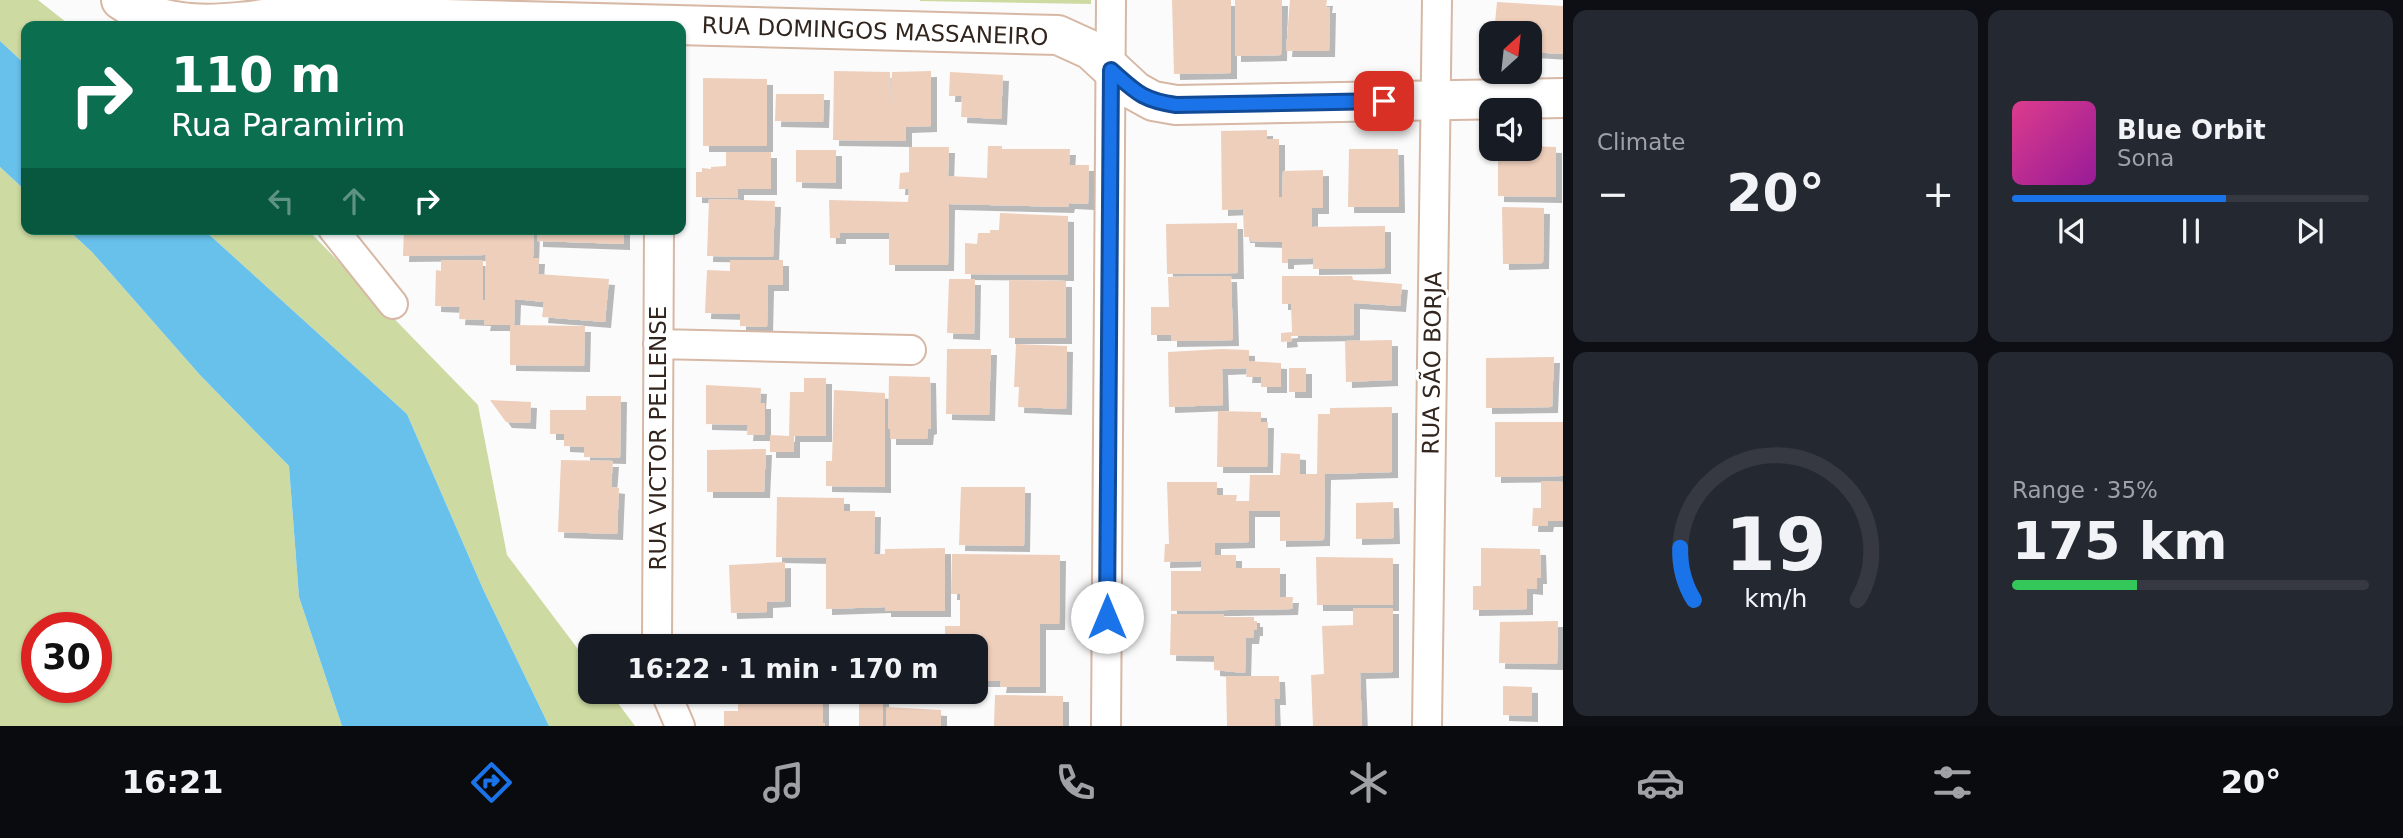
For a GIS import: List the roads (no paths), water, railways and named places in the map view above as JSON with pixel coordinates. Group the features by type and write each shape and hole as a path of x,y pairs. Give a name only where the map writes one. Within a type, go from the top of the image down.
{"street":[{"name":"RUA DOMINGOS MASSANEIRO","path":"121,0 141,12 180,21"},
{"path":"1106,726 1111,0"},
{"name":"RUA SÃO BORJA","path":"1427,726 1437,0"},
{"name":"RUA DOMINGOS MASSANEIRO","path":"253,21 292,14 532,11 623,21"},
{"name":"RUA DOMINGOS MASSANEIRO","path":"686,26 1058,35 1090,50 1135,91 1153,101 1176,105 1563,98"},
{"path":"338,235 393,304"},
{"name":"RUA VICTOR PELLENSE","path":"657,634 659,235"},
{"path":"658,344 911,350"},
{"path":"671,704 680,726"}],"water":[{"path":"0,41 21,60 21,186 0,167"},
{"path":"74,235 210,235 407,414 483,589 549,726 342,726 299,597 289,466 200,375 92,252"}]}
